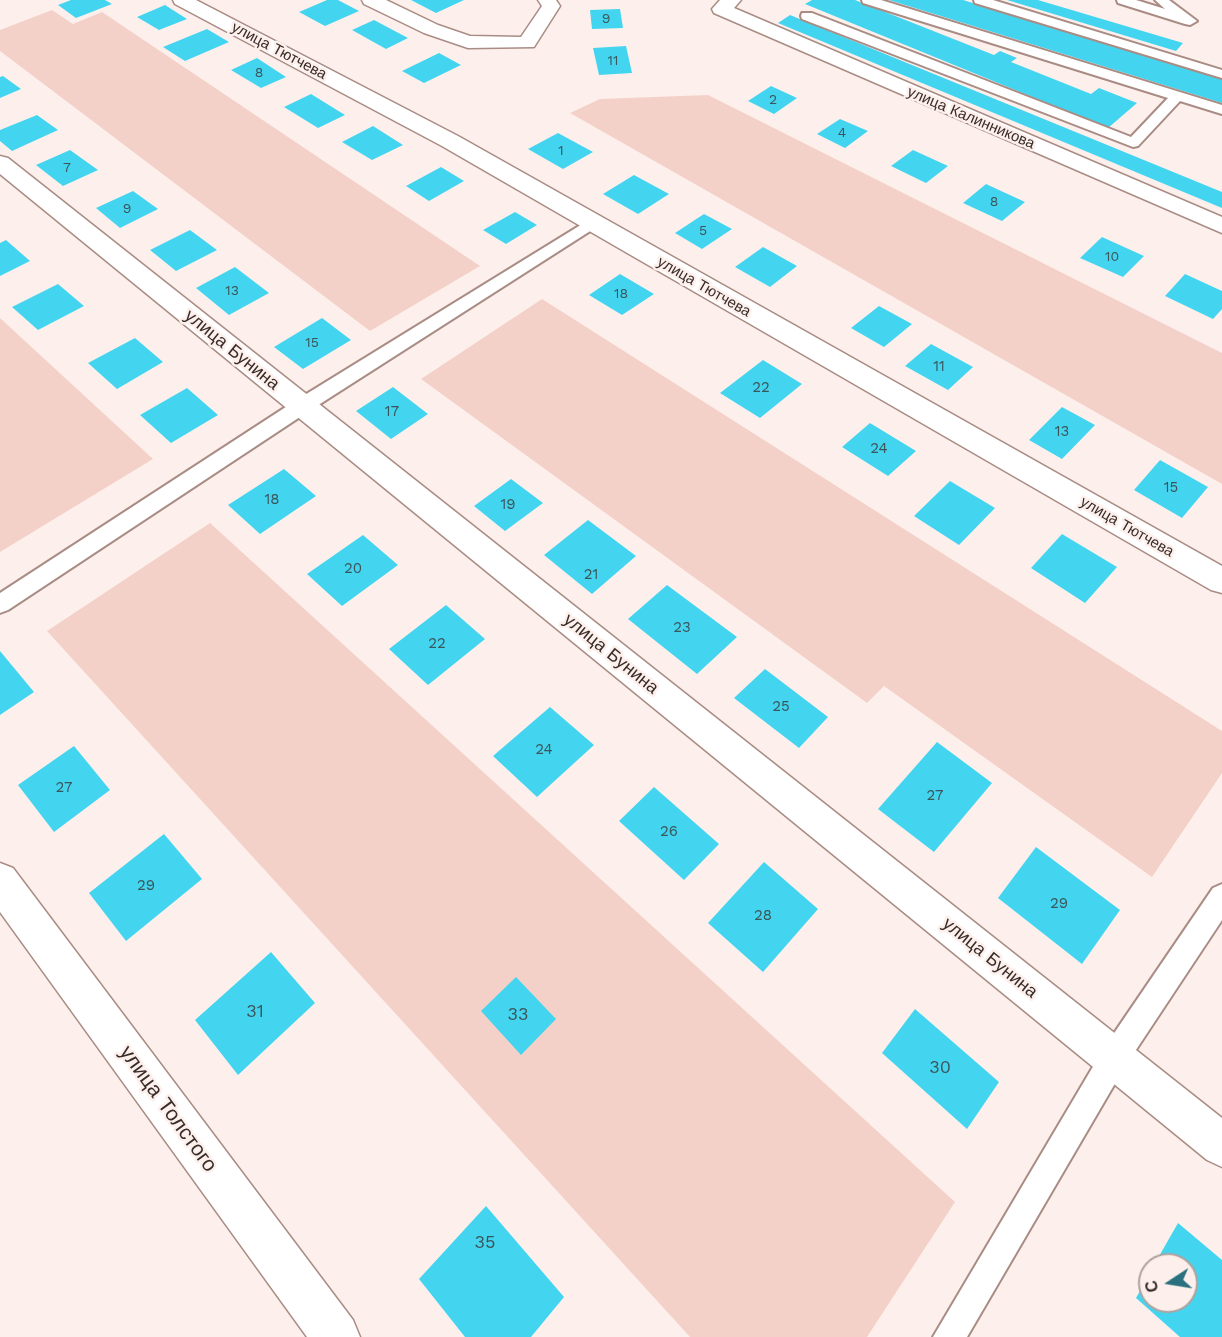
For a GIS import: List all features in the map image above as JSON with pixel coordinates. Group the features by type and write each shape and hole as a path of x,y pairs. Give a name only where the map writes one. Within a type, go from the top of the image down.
{"street":[{"name":"улица Тютчева","path":"182,0 450,141 1222,581"},
{"path":"372,0 430,29 468,42 527,43 550,6 547,0"},
{"name":"улица Калинникова","path":"726,4 1222,226"},
{"name":"улица Бунина","path":"0,163 1222,1145"},
{"name":"улица Толстого","path":"0,881 336,1337"}],"lane":[{"path":"868,0 1222,110"},
{"path":"980,0 1222,75"},
{"path":"1123,0 1190,21 1161,0"},
{"path":"807,16 1133,143 1177,96"},
{"path":"0,604 302,406 592,223"},
{"path":"949,1337 1114,1058 1222,897"}],"shaded area":[{"path":"52,10 73,24 102,12 480,266 370,331 0,51 0,30"},
{"path":"708,95 1222,353 1222,484 570,113 600,99"},
{"path":"542,299 1222,731 1222,773 1152,877 884,686 867,703 421,379"},
{"path":"0,318 153,459 0,552"},
{"path":"210,523 955,1202 867,1337 690,1337 47,631"}],"building":[{"path":"71,0 105,0 112,4 76,18 58,5"},
{"path":"327,0 338,0 359,11 325,26 299,12"},
{"path":"411,0 464,0 436,13"},
{"path":"812,0 855,0 994,55 1000,51 1017,58 1011,62 1091,94 1099,88 1137,103 1108,128 805,4"},
{"path":"889,0 963,0 1222,78 1222,103"},
{"path":"1007,0 1038,0 1183,43 1176,51"},
{"path":"165,5 187,19 159,30 137,17"},
{"path":"620,9 623,28 592,29 590,10"},
{"path":"790,15 1222,192 1222,208 778,23"},
{"path":"374,20 408,38 386,49 352,30"},
{"path":"207,29 229,42 185,61 163,47"},
{"path":"626,46 632,73 599,75 593,48"},
{"path":"439,53 461,65 424,83 402,71"},
{"path":"257,58 286,77 261,88 231,70"},
{"path":"3,76 21,89 0,98 0,77"},
{"path":"771,86 797,98 774,114 748,101"},
{"path":"311,94 345,115 318,128 284,107"},
{"path":"37,115 58,130 12,151 0,141 0,130"},
{"path":"840,119 868,131 845,148 817,134"},
{"path":"373,126 403,145 372,160 342,142"},
{"path":"558,133 593,152 563,169 528,149"},
{"path":"70,150 98,170 63,186 36,165"},
{"path":"913,150 948,166 926,183 891,166"},
{"path":"441,167 464,181 429,201 406,186"},
{"path":"634,175 669,194 638,214 603,194"},
{"path":"986,184 1025,202 1002,221 963,203"},
{"path":"133,191 158,209 120,228 96,208"},
{"path":"515,212 537,225 506,244 483,230"},
{"path":"704,214 732,229 702,249 675,233"},
{"path":"190,230 217,250 176,271 150,250"},
{"path":"1102,237 1144,256 1123,277 1080,258"},
{"path":"6,240 30,261 0,276 0,243"},
{"path":"763,247 797,266 770,287 735,267"},
{"path":"235,267 269,293 229,315 196,288"},
{"path":"620,274 654,294 622,315 589,295"},
{"path":"1185,274 1222,291 1222,309 1213,319 1165,296"},
{"path":"58,284 84,306 38,330 12,307"},
{"path":"879,306 912,324 884,347 851,328"},
{"path":"322,318 351,340 303,369 274,347"},
{"path":"135,338 163,362 117,389 88,363"},
{"path":"931,344 973,367 948,390 905,366"},
{"path":"763,360 802,384 760,418 720,393"},
{"path":"393,387 428,414 391,439 356,411"},
{"path":"187,388 218,415 171,443 140,415"},
{"path":"1062,407 1095,425 1062,459 1029,440"},
{"path":"870,423 916,451 888,476 842,447"},
{"path":"1160,460 1208,487 1182,518 1134,490"},
{"path":"284,469 316,496 260,534 228,505"},
{"path":"511,479 543,503 505,531 474,506"},
{"path":"950,481 995,508 959,545 914,516"},
{"path":"588,520 636,556 592,594 544,555"},
{"path":"1062,534 1117,567 1085,603 1031,568"},
{"path":"363,535 398,565 342,606 307,574"},
{"path":"667,585 737,637 697,674 628,619"},
{"path":"446,605 485,639 428,685 389,649"},
{"path":"0,651 34,692 0,715"},
{"path":"765,669 828,717 799,748 734,698"},
{"path":"550,707 594,745 537,797 493,756"},
{"path":"937,742 992,783 934,852 878,809"},
{"path":"74,746 110,790 54,832 18,785"},
{"path":"654,787 719,844 684,880 619,821"},
{"path":"164,834 202,879 126,941 89,893"},
{"path":"1036,847 1120,910 1082,964 998,898"},
{"path":"764,862 818,909 763,972 708,923"},
{"path":"271,952 315,1003 238,1075 195,1020"},
{"path":"516,977 556,1019 521,1055 481,1011"},
{"path":"915,1009 999,1082 967,1129 882,1053"},
{"path":"486,1206 564,1297 531,1337 465,1337 419,1279"},
{"path":"1178,1223 1222,1260 1222,1337 1180,1337 1153,1313 1198,1313 1198,1253 1161,1253"}]}
